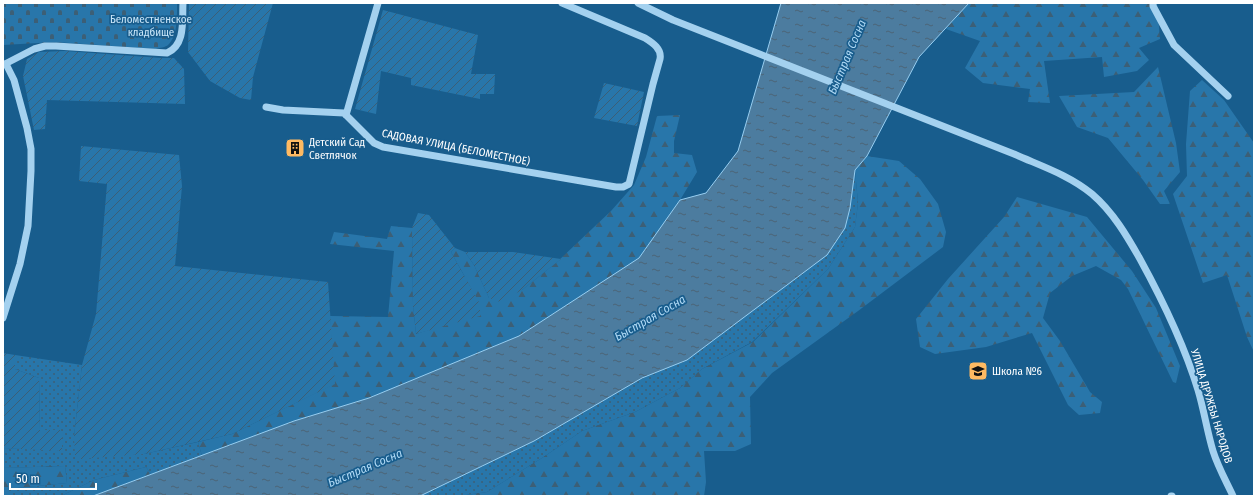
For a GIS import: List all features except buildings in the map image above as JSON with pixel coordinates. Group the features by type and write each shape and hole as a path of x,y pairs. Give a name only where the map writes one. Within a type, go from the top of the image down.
{"street":[{"path":"3,318 20,264 28,226 31,171 31,149 26,122 14,80 4,64 34,49 50,46 166,53 173,50 180,41 183,3"},
{"path":"266,107 283,110 344,113 346,115 378,3"},
{"name":"САДОВАЯ УЛИЦА (БЕЛОМЕСТНОЕ)","path":"346,115 374,143 383,147 616,187 623,187 629,184 661,55 660,52 654,44 645,38 562,3"},
{"name":"УЛИЦА ДРУЖБЫ НАРОДОВ","path":"638,3 673,20 1014,154 1063,175 1079,185 1099,201 1122,227 1155,286 1176,332 1198,389 1213,450 1232,496"},
{"path":"1153,3 1153,6 1174,46 1228,96"}],"green space":[{"name":"Беломестненское кладбище","path":"3,3 177,3 176,25 174,36 168,45 156,49 55,42 3,45"},
{"path":"189,3 273,3 253,77 251,100 240,98 210,81 188,52"},
{"path":"969,3 1157,3 1160,39 1139,48 1149,60 1137,71 1104,77 1102,57 1044,61 1050,103 1028,102 1030,89 983,83 965,68 980,41 946,29"},
{"path":"383,10 478,35 471,74 495,74 494,94 480,94 480,99 411,85 411,78 381,71 376,114 355,109"},
{"path":"65,51 174,58 184,69 185,104 47,100 45,129 34,130 23,76 27,59 39,52"},
{"path":"1158,67 1176,143 1180,172 1164,191 1170,204 1160,204 1143,180 1108,138 1077,127 1059,96 1134,92"},
{"path":"1202,80 1224,100 1254,143 1254,352 1247,337 1227,275 1203,283 1173,194 1187,176 1186,144 1190,91"},
{"path":"604,83 644,92 637,126 594,118"},
{"path":"680,115 674,141 674,153 692,155 697,172 680,200 640,258 519,336 369,398 294,421 202,456 198,442 232,434 334,384 330,316 388,317 394,251 330,244 334,232 387,239 391,226 412,228 413,305 416,334 438,327 465,277 451,252 455,248 465,252 474,265 489,298 522,290 557,262 611,211 634,185 646,157 657,116"},
{"path":"81,146 179,155 182,186 175,266 328,282 335,384 232,434 144,454 80,459 75,455 74,437 82,365 96,314 107,184 79,181"},
{"path":"867,156 899,161 920,179 938,204 946,232 943,247 772,373 750,397 751,444 735,451 704,451 706,482 704,496 459,496 487,492 582,431 635,412 680,388 702,369 753,342 828,269 855,227 858,203 855,170"},
{"path":"855,170 858,203 855,227 828,269 752,342 702,369 680,388 635,412 582,431 487,492 459,496 420,496 534,441 642,378 687,360 845,228 850,208"},
{"path":"1017,197 1087,217 1132,271 1156,308 1180,366 1176,383 1173,382 1128,289 1121,280 1096,266 1072,276 1050,293 1043,318 1060,341 1090,392 1102,402 1100,413 1079,415 1068,405 1032,333 986,347 935,354 920,347 916,319 948,279 1004,217"},
{"path":"418,213 429,215 455,248 451,252 480,304 480,316 416,334 413,305 412,228"},
{"path":"465,252 513,252 561,259 522,290 500,302 489,298 474,265"},
{"path":"3,353 15,355 15,369 39,378 40,430 60,430 62,437 62,451 3,448"},
{"path":"15,355 82,365 74,437 144,454 198,442 202,456 151,474 146,467 94,480 61,496 7,496 7,489 67,483 65,466 3,468 3,448 62,450 40,431 39,378 15,369"},
{"path":"65,466 67,483 7,489 7,496 3,496 3,468"},
{"path":"146,467 151,474 93,496 61,496 94,480"}],"water":[{"name":"Быстрая Сосна","path":"781,3 969,3 919,57 867,156 855,170 850,208 845,228 827,255 687,360 642,378 534,441 420,496 93,496 294,421 369,398 519,336 639,258 680,200 706,193 738,151"}],"place":[{"name":"Детский Сад Светлячок","path":"295,148"},
{"name":"Школа №6","path":"978,371"}]}
